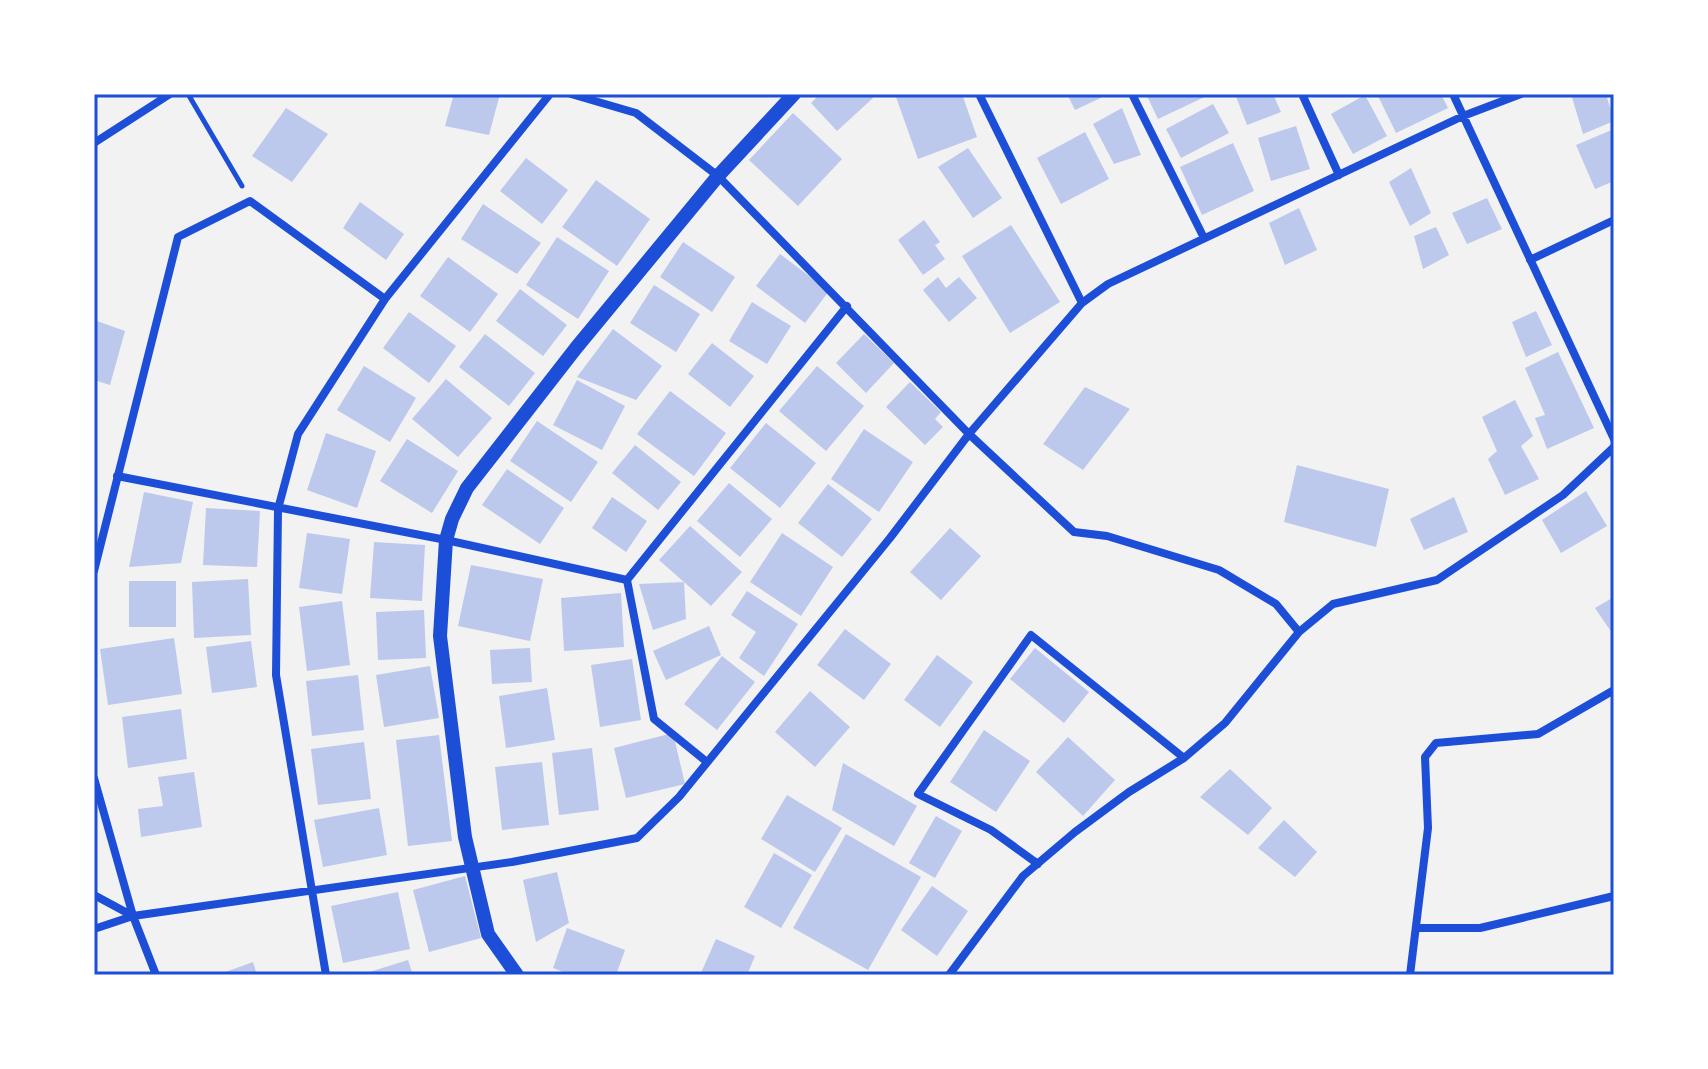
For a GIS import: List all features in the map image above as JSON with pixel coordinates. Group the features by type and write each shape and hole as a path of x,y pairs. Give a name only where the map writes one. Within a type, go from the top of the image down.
{"street":[{"path":"94,143 170,94"},
{"path":"326,975 276,675 278,509 298,434 385,299 550,94"},
{"path":"571,94 636,113 718,176 969,434 1074,532 1107,536 1219,570 1276,604 1299,632"},
{"path":"517,975 488,934 470,867 440,636 446,540 467,488 576,348 718,176 794,94"},
{"path":"979,94 1082,303"},
{"path":"1132,94 1204,238"},
{"path":"1302,94 1339,175"},
{"path":"1453,94 1614,439"},
{"path":"94,929 133,916 470,867 637,838 679,797 890,538 969,434 1082,303 1108,284 1204,238 1463,116 1521,94"},
{"path":"94,571 178,237 250,201 385,299"},
{"path":"1530,260 1614,220"},
{"path":"707,762 654,719 627,580 847,306"},
{"path":"949,975 1023,876 1129,792 1184,758 1225,723 1299,632 1333,604 1437,580 1563,495 1614,447"},
{"path":"117,476 446,540 627,580"},
{"path":"1038,864 991,830 918,794 1031,635 1184,758"},
{"path":"1410,975 1428,828 1425,757 1436,743 1538,734 1614,690"},
{"path":"94,778 133,916 156,975"},
{"path":"94,895 133,916"},
{"path":"1416,928 1480,928 1614,896"}],"path":[{"path":"188,94 250,201"}],"building":[{"path":"454,94 500,94 489,135 445,126"},
{"path":"820,94 869,94 873,98 837,131 811,103"},
{"path":"903,94 962,94 977,137 918,159 896,97"},
{"path":"1067,94 1109,94 1075,110"},
{"path":"1146,94 1211,94 1158,119"},
{"path":"1235,94 1273,94 1281,112 1247,125"},
{"path":"1377,94 1441,94 1448,108 1396,133"},
{"path":"1571,94 1606,94 1614,121 1583,134"},
{"path":"1365,95 1387,136 1353,154 1331,114"},
{"path":"1213,104 1229,133 1181,158 1166,129"},
{"path":"286,108 328,134 292,182 252,156"},
{"path":"1122,108 1141,155 1114,164 1093,124"},
{"path":"793,113 842,159 798,206 749,160"},
{"path":"1296,126 1310,169 1271,181 1258,138"},
{"path":"1614,129 1614,181 1595,189 1576,145"},
{"path":"1085,132 1109,179 1061,204 1037,158"},
{"path":"1233,143 1254,191 1202,215 1180,167"},
{"path":"968,148 1002,198 973,218 938,167"},
{"path":"526,158 568,190 542,224 500,191"},
{"path":"1411,168 1431,213 1410,226 1389,182"},
{"path":"596,180 650,219 617,266 562,227"},
{"path":"1487,198 1502,229 1467,244 1452,213"},
{"path":"360,202 404,234 386,260 343,228"},
{"path":"483,204 541,243 517,274 461,239"},
{"path":"1299,208 1317,250 1285,265 1269,223"},
{"path":"924,220 940,242 935,245 945,259 923,275 898,240"},
{"path":"1011,225 1060,302 1010,333 962,256"},
{"path":"1436,227 1449,255 1423,269 1414,236"},
{"path":"557,237 609,271 578,319 526,285"},
{"path":"683,242 735,277 712,312 660,277"},
{"path":"780,254 829,291 805,323 756,286"},
{"path":"448,257 498,294 470,332 420,296"},
{"path":"938,277 946,288 959,277 977,298 949,322 923,290"},
{"path":"654,285 700,314 676,352 630,323"},
{"path":"520,289 567,325 543,356 496,321"},
{"path":"752,302 791,326 767,364 729,341"},
{"path":"1536,311 1552,345 1526,357 1512,322"},
{"path":"409,312 456,346 429,383 383,348"},
{"path":"94,320 125,331 110,385 94,380"},
{"path":"613,329 662,366 636,400 577,377"},
{"path":"485,334 535,373 509,406 459,367"},
{"path":"864,334 894,363 866,393 836,363"},
{"path":"712,343 754,376 730,407 688,374"},
{"path":"1558,352 1594,428 1547,449 1535,418 1545,415 1525,368"},
{"path":"364,366 416,398 390,442 337,410"},
{"path":"817,366 864,406 826,451 779,411"},
{"path":"446,379 492,418 458,457 412,419"},
{"path":"577,380 625,406 602,450 553,425"},
{"path":"910,382 941,412 935,419 943,427 925,445 886,407"},
{"path":"1085,387 1130,409 1083,470 1043,444"},
{"path":"670,391 726,433 694,476 637,434"},
{"path":"1515,400 1533,436 1521,446 1539,479 1505,495 1488,459 1497,451 1482,417"},
{"path":"537,421 598,462 571,502 510,461"},
{"path":"766,423 816,463 780,508 730,468"},
{"path":"864,429 913,462 879,512 831,479"},
{"path":"326,433 376,451 357,508 307,490"},
{"path":"407,439 458,471 432,513 380,481"},
{"path":"635,445 681,482 658,510 612,473"},
{"path":"1297,465 1389,489 1376,547 1284,522"},
{"path":"507,469 564,508 540,544 482,505"},
{"path":"729,483 772,519 740,557 697,521"},
{"path":"828,484 872,519 842,557 798,523"},
{"path":"1586,491 1607,526 1561,553 1542,520"},
{"path":"144,492 193,502 181,563 129,567"},
{"path":"612,497 647,521 626,552 592,528"},
{"path":"1454,497 1468,532 1424,550 1410,519"},
{"path":"206,508 260,511 257,567 203,565"},
{"path":"690,526 742,572 711,606 659,560"},
{"path":"950,528 981,556 941,600 910,572"},
{"path":"307,533 350,539 342,594 299,588"},
{"path":"782,533 833,567 801,616 750,582"},
{"path":"374,542 425,545 422,601 370,598"},
{"path":"471,565 543,579 530,641 458,626"},
{"path":"248,579 251,635 194,638 192,582"},
{"path":"129,581 176,581 176,627 129,627"},
{"path":"684,582 686,619 653,630 639,584"},
{"path":"747,591 798,624 764,676 739,658 756,632 731,615"},
{"path":"621,593 624,647 564,651 561,598"},
{"path":"1614,597 1614,636 1595,608"},
{"path":"342,601 350,665 307,671 299,607"},
{"path":"424,610 426,658 378,660 376,612"},
{"path":"709,626 721,655 666,680 653,651"},
{"path":"845,629 891,664 864,700 817,665"},
{"path":"174,638 182,694 108,705 100,649"},
{"path":"251,641 257,687 212,693 206,647"},
{"path":"530,648 532,682 492,684 490,650"},
{"path":"1035,648 1089,692 1064,723 1010,679"},
{"path":"937,655 973,682 940,727 904,700"},
{"path":"722,656 755,682 717,730 684,704"},
{"path":"632,659 641,720 600,727 591,665"},
{"path":"430,666 439,718 384,727 376,675"},
{"path":"358,675 364,730 312,736 306,681"},
{"path":"547,688 555,740 506,748 499,696"},
{"path":"810,691 850,727 815,767 775,732"},
{"path":"181,709 187,759 128,768 122,717"},
{"path":"984,730 1030,761 996,812 950,782"},
{"path":"673,733 685,784 626,798 614,748"},
{"path":"439,735 452,841 408,846 396,740"},
{"path":"1068,737 1115,780 1083,816 1036,772"},
{"path":"364,742 371,799 318,805 311,749"},
{"path":"592,748 599,810 559,815 552,753"},
{"path":"542,762 549,825 502,830 495,767"},
{"path":"843,763 917,806 894,846 832,810"},
{"path":"1230,769 1272,808 1248,835 1200,797"},
{"path":"194,772 202,827 141,837 138,809 163,806 158,777"},
{"path":"787,795 842,828 815,872 761,839"},
{"path":"379,808 387,855 323,867 314,820"},
{"path":"936,816 962,831 935,878 909,863"},
{"path":"1284,820 1317,852 1295,877 1258,848"},
{"path":"846,834 921,877 868,970 793,928"},
{"path":"774,853 812,875 781,928 744,907"},
{"path":"557,872 569,923 536,942 523,880"},
{"path":"465,876 481,938 429,952 413,890"},
{"path":"932,886 968,911 937,956 901,930"},
{"path":"398,892 410,949 343,963 331,906"},
{"path":"567,928 625,950 616,975 571,975 553,968"},
{"path":"716,939 755,956 747,975 700,975"},
{"path":"408,960 413,975 363,975 363,974"},
{"path":"253,962 257,975 217,975"}]}
